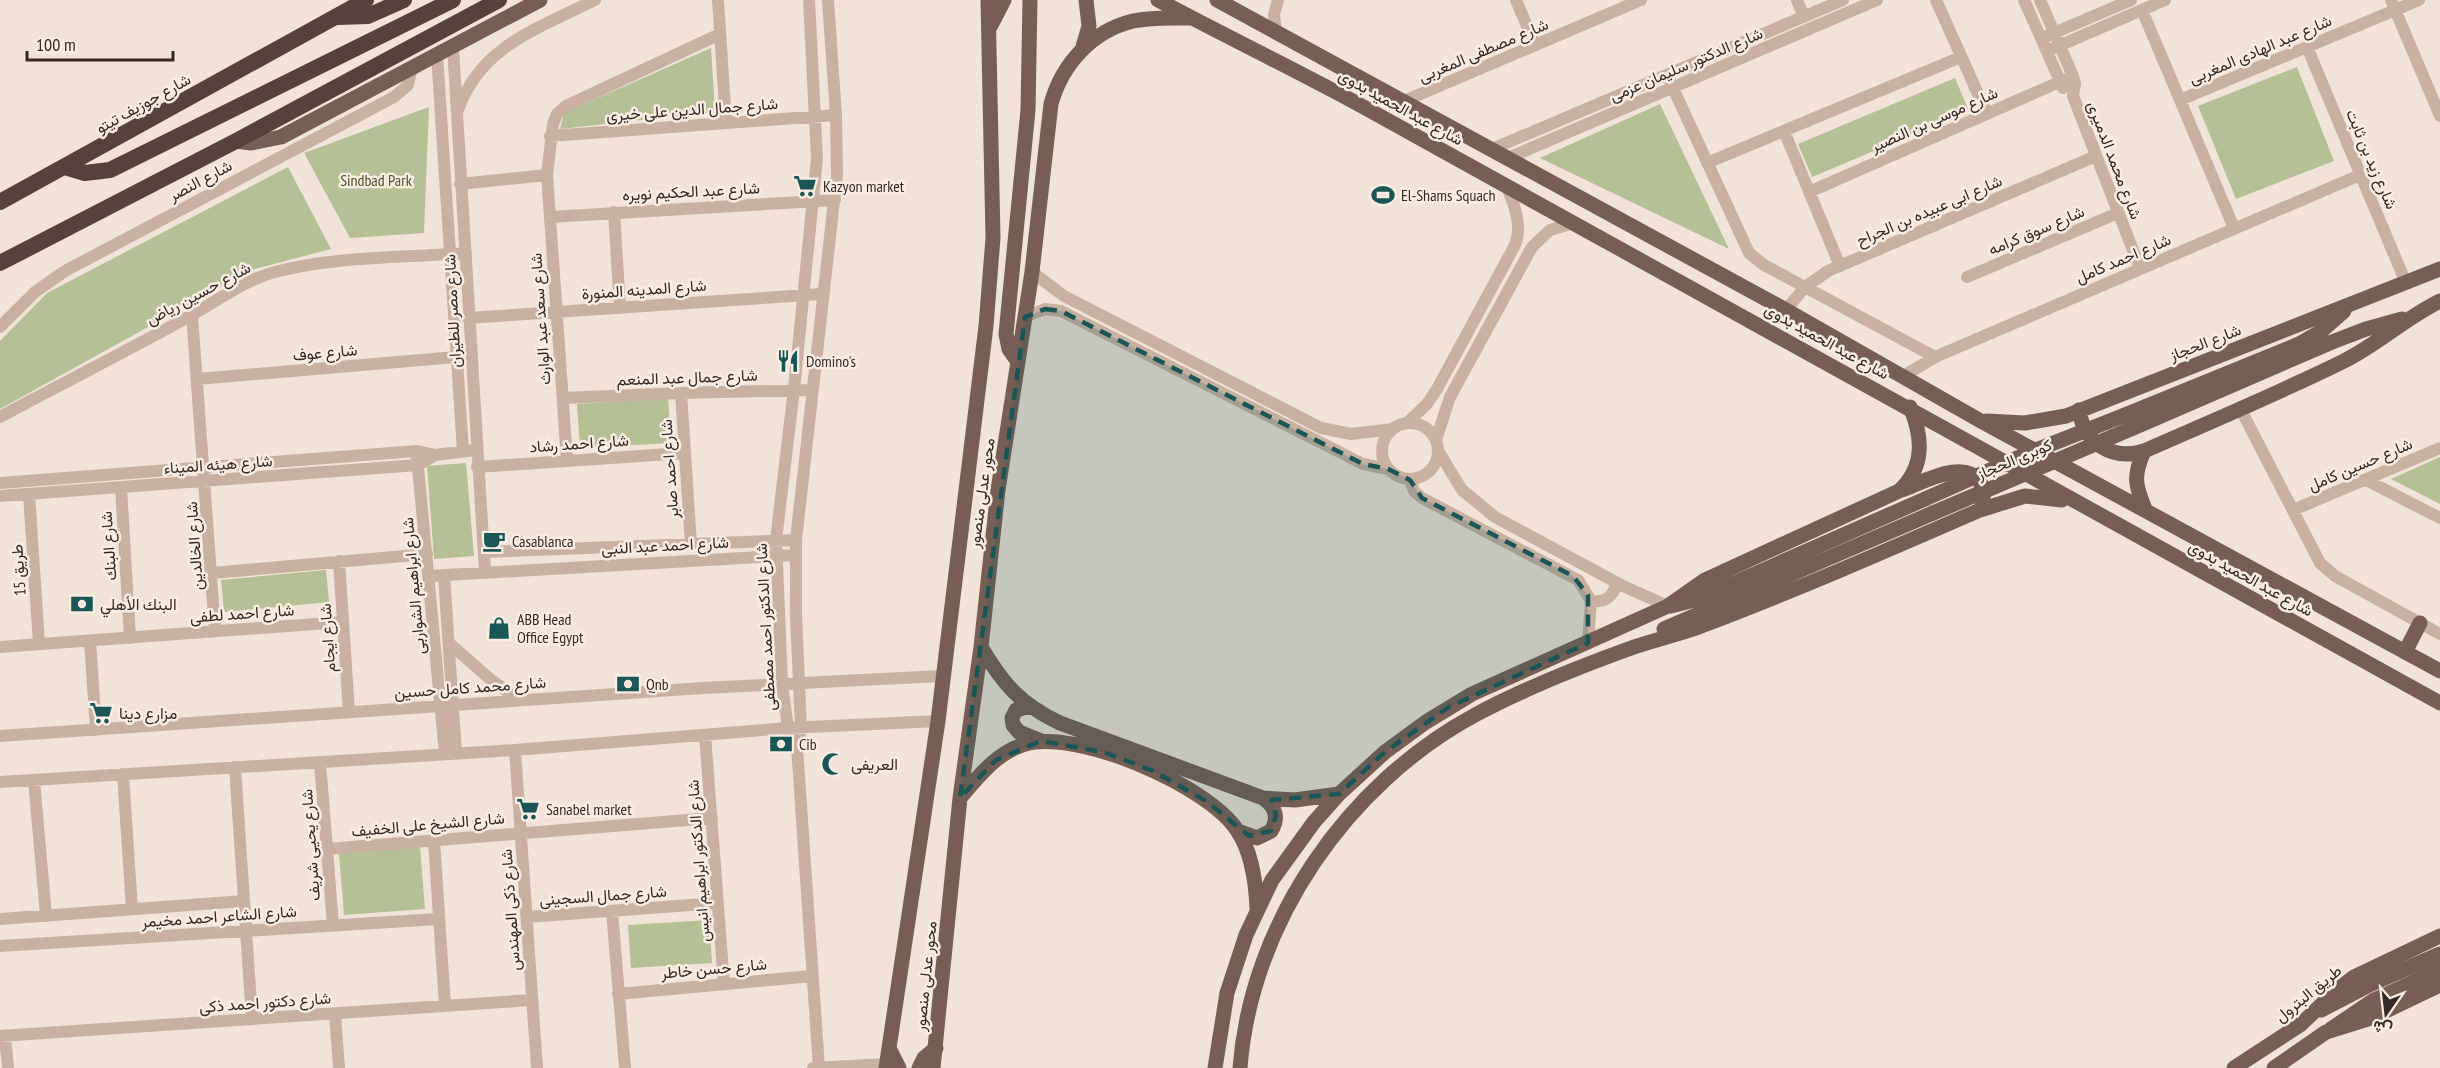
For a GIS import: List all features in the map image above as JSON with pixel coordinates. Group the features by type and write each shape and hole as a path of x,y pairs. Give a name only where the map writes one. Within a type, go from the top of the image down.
{"highway":[{"name":"شارع جوزيف تيتو","path":"0,202 366,0"},
{"path":"337,16 368,16 404,0"},
{"path":"65,167 85,173 110,170 453,0"},
{"path":"0,263 236,141 499,0"}],"main road":[{"path":"236,141 251,143 281,137 540,0"},
{"name":"محور عدلى منصور","path":"891,1067 889,1048 938,721 991,270 993,202 988,0"},
{"path":"988,30 1004,0"},
{"path":"1082,50 1089,26 1086,0"},
{"path":"1158,0 1192,18"},
{"name":"شارع عبد الحميد بدوى","path":"1217,0 1786,310 1979,420 2440,671"},
{"path":"1018,362 1009,349 1006,334 1028,110 1030,2"},
{"name":"محور عدلى منصور","path":"933,1068 960,798 981,647 998,490 1032,272 1051,104 1063,73 1082,50 1107,32 1132,22 1155,18 1192,18"},
{"name":"شارع عبد الحميد بدوى","path":"1192,18 1355,102 1910,407 2076,503 2440,703"},
{"name":"شارع الحجاز","path":"1979,420 2038,422 2079,410 2440,269"},
{"path":"2079,410 2083,428 2101,447 2117,454 2144,451 2343,362 2377,342 2410,317 2440,301"},
{"name":"كوبرى الحجاز","path":"1636,646 1672,626 1933,513 2299,344 2331,324 2350,305"},
{"name":"كوبرى الحجاز","path":"1668,606 1690,602 2026,454 2129,421 2351,334 2410,317"},
{"path":"1899,491 1909,482 1920,454 1919,435 1910,407"},
{"path":"2144,451 2137,470 2136,483 2145,509"},
{"path":"1215,1068 1227,993 1257,909 1288,856 1314,822 1339,794 1384,752 1449,707 1495,682 1668,606 1705,580 1899,491 1955,472 1966,472 1976,478 1982,488 1984,498 1980,510"},
{"path":"1240,1068 1251,1003 1259,974 1282,918 1311,866 1341,826 1368,796 1424,748 1475,715 1567,673 1636,646 1709,623 1980,510 2025,496 2052,497 2076,503"},
{"path":"2405,652 2420,623"},
{"path":"981,647 1007,687 1030,706 1060,723 1263,798 1294,800 1339,794"},
{"path":"1030,706 1016,710 1012,718 1013,725 1019,732 1041,741 1063,743 1103,752 1151,770 1206,801 1223,814 1238,831 1254,877 1257,909"},
{"path":"960,798 996,760 1015,748 1041,741"},
{"path":"1238,831 1257,838 1271,831 1276,816 1274,809 1263,798"},
{"name":"طريق البترول","path":"2234,1068 2300,1025 2354,977 2440,936"},
{"path":"2315,1011 2326,1009 2371,984 2440,954"},
{"path":"2274,1068 2374,1000 2440,970"},
{"path":"2326,1032 2371,1018 2440,984"},
{"path":"919,1068 924,1058 936,1048"}],"street":[{"path":"456,114 473,79 498,51 595,0"},
{"path":"718,0 726,123"},
{"name":"شارع الدكتور احمد مصطفى","path":"797,747 788,728 782,684 776,540 814,200 817,148 809,0"},
{"name":"شارع الدكتور احمد مصطفى","path":"819,1068 797,747 801,728 795,555 822,294 835,200 836,115 828,0"},
{"path":"1276,32 1274,15 1278,0"},
{"path":"1516,0 1535,45"},
{"name":"شارع مصطفى المغربى","path":"1404,101 1641,0"},
{"path":"1797,0 1804,17"},
{"name":"شارع الدكتور سليمان عزمى","path":"1492,149 1843,0"},
{"name":"شارع الدكتور سليمان عزمى","path":"1508,158 1877,0"},
{"path":"1936,0 1986,114"},
{"name":"شارع محمد الدميرى","path":"2024,0 2060,82 2067,93 2073,96"},
{"name":"شارع محمد الدميرى","path":"2040,0 2073,76 2073,96 2140,268"},
{"path":"2041,39 2131,0"},
{"path":"2047,51 2165,0"},
{"name":"شارع عبد الهادى المغربى","path":"2180,100 2307,47 2393,5 2419,0"},
{"path":"2393,5 2440,116"},
{"path":"2142,10 2234,228"},
{"path":"550,136 558,114 566,106 720,34"},
{"name":"شارع مصر للطيران","path":"453,47 485,572"},
{"name":"شارع زيد بن ثابت","path":"2307,47 2406,283"},
{"name":"شارع مصر للطيران","path":"437,55 463,451"},
{"path":"1707,163 1961,57"},
{"name":"شارع النصر","path":"0,327 35,292 65,271 394,97 408,85 412,67"},
{"path":"1667,75 1749,253 1764,265 1935,357"},
{"name":"شارع موسى بن النصير","path":"1809,192 2073,76"},
{"name":"شارع جمال الدين على خيرى","path":"550,136 836,115"},
{"path":"1784,131 1840,266"},
{"name":"شارع سعد عبد الوارث","path":"550,136 547,175 567,460"},
{"name":"شارع ابى عبيده بن الجراح","path":"1786,310 1805,286 1840,266 2096,156"},
{"path":"460,184 547,175"},
{"name":"شارع احمد كامل","path":"1902,377 1935,357 2360,175"},
{"path":"1032,272 1056,291 1321,428 1351,434 1393,429 1407,423 1421,411 1437,389 1512,251 1519,231 1506,185"},
{"name":"شارع عبد الحكيم نويره","path":"550,217 835,200"},
{"path":"614,212 620,308"},
{"name":"شارع سوق كرامه","path":"1967,277 2118,213"},
{"path":"1393,429 1385,438 1382,451 1388,469 1397,477 1410,480 1428,474 1436,464 1450,397 1537,241 1550,230 1574,223"},
{"path":"1519,231 1529,233 1537,241"},
{"name":"شارع حسين رياض","path":"0,417 192,315 234,289 272,273 313,264 354,259 466,253"},
{"path":"1050,309 1050,297 1056,291"},
{"name":"شارع المدينه المنورة","path":"468,318 822,294"},
{"path":"1025,317 1050,309 1066,314 1363,464 1388,469"},
{"name":"شارع الخالدين","path":"192,315 205,467 215,631"},
{"name":"شارع عوف","path":"197,379 456,357"},
{"name":"شارع جمال عبد المنعم","path":"563,399 812,390"},
{"name":"شارع احمد صابر","path":"681,393 691,544"},
{"path":"2240,408 2314,555 2327,570 2440,634"},
{"path":"1407,423 1424,427 1438,446 1462,490 1484,509 1616,583 1668,606"},
{"name":"شارع حسين كامل","path":"2293,510 2440,448"},
{"name":"شارع هيئه الميناء","path":"0,483 417,451 435,455 476,450"},
{"name":"شارع ابراهيم الشواربى","path":"417,451 429,576 447,705 451,754"},
{"name":"شارع احمد رشاد","path":"477,467 684,453"},
{"name":"شارع هيئه الميناء","path":"0,496 418,465 435,455"},
{"path":"1410,480 1414,490 1422,498 1573,576 1586,589 1591,601 1588,643"},
{"path":"2366,480 2440,518"},
{"name":"شارع البنك","path":"121,488 130,638"},
{"name":"طريق 15","path":"29,494 39,644"},
{"name":"شارع احمد عبد النبى","path":"484,552 796,540"},
{"path":"212,573 427,554"},
{"name":"شارع احمد عبد النبى","path":"429,576 795,555"},
{"name":"شارع ايجام","path":"339,561 349,712"},
{"name":"شارع ابراهيم الشواربى","path":"444,575 449,643 447,705"},
{"path":"1591,601 1597,602 1608,598 1615,589 1616,583"},
{"name":"شارع احمد لطفى","path":"0,647 343,622"},
{"path":"90,640 96,730"},
{"path":"449,643 483,674 519,700"},
{"name":"شارع محمد كامل حسين","path":"0,736 800,682 942,676"},
{"path":"0,782 515,750 788,728 938,721"},
{"name":"شارع الدكتور ابراهيم انيس","path":"705,735 724,984"},
{"name":"شارع ذكى المهندس","path":"515,750 537,1068"},
{"name":"شارع يحيى شريف","path":"320,762 333,925"},
{"path":"236,767 252,1019"},
{"path":"123,774 132,909"},
{"path":"33,780 46,916"},
{"name":"شارع الشيخ على الخفيف","path":"327,849 712,818"},
{"path":"434,841 445,1006"},
{"name":"شارع الشاعر احمد مخيمر","path":"0,919 244,901"},
{"name":"شارع جمال السجينى","path":"527,917 718,903"},
{"path":"612,911 625,1068"},
{"name":"شارع الشاعر احمد مخيمر","path":"0,946 439,919"},
{"name":"شارع حسن خاطر","path":"618,994 812,976"},
{"name":"شارع دكتور احمد ذكى","path":"3,1036 532,1000"},
{"path":"335,1014 339,1068"},
{"path":"3,1036 8,1068"},
{"path":"812,1068 891,1067"}],"highlighted area":[{"path":"1045,309 1061,311 1363,464 1388,469 1410,480 1422,498 1573,576 1588,595 1588,643 1449,707 1385,752 1339,794 1272,800 1276,816 1271,831 1249,836 1206,801 1151,770 1103,752 1041,741 996,760 960,798 1025,317"}],"green space":[{"path":"711,48 715,112 560,129 564,113"},
{"path":"2297,67 2334,161 2236,199 2198,106"},
{"path":"1955,78 1969,111 1812,177 1798,144"},
{"path":"1660,104 1729,249 1540,158"},
{"name":"Sindbad Park","path":"429,107 424,233 350,238 304,153"},
{"path":"288,167 331,249 251,270 0,409 0,341 47,293"},
{"path":"668,398 671,443 580,448 577,404"},
{"path":"2440,457 2440,504 2391,479"},
{"path":"466,463 474,556 434,559 427,466"},
{"path":"326,570 329,602 224,612 221,580"},
{"path":"420,847 425,909 344,915 339,853"},
{"path":"709,920 712,963 631,968 628,925"}],"place":[{"name":"Kazyon market","path":"805,186"},
{"name":"El-Shams Squach","path":"1383,195"},
{"name":"Domino's","path":"788,361"},
{"name":"Casablanca","path":"494,541"},
{"name":"البنك الأهلي","path":"82,604"},
{"name":"ABB Head Office Egypt","path":"499,628"},
{"name":"Qnb","path":"628,684"},
{"name":"مزارع دينا","path":"101,713"},
{"name":"Cib","path":"781,744"},
{"name":"العريفى","path":"833,764"},
{"name":"Sanabel market","path":"528,809"}]}
